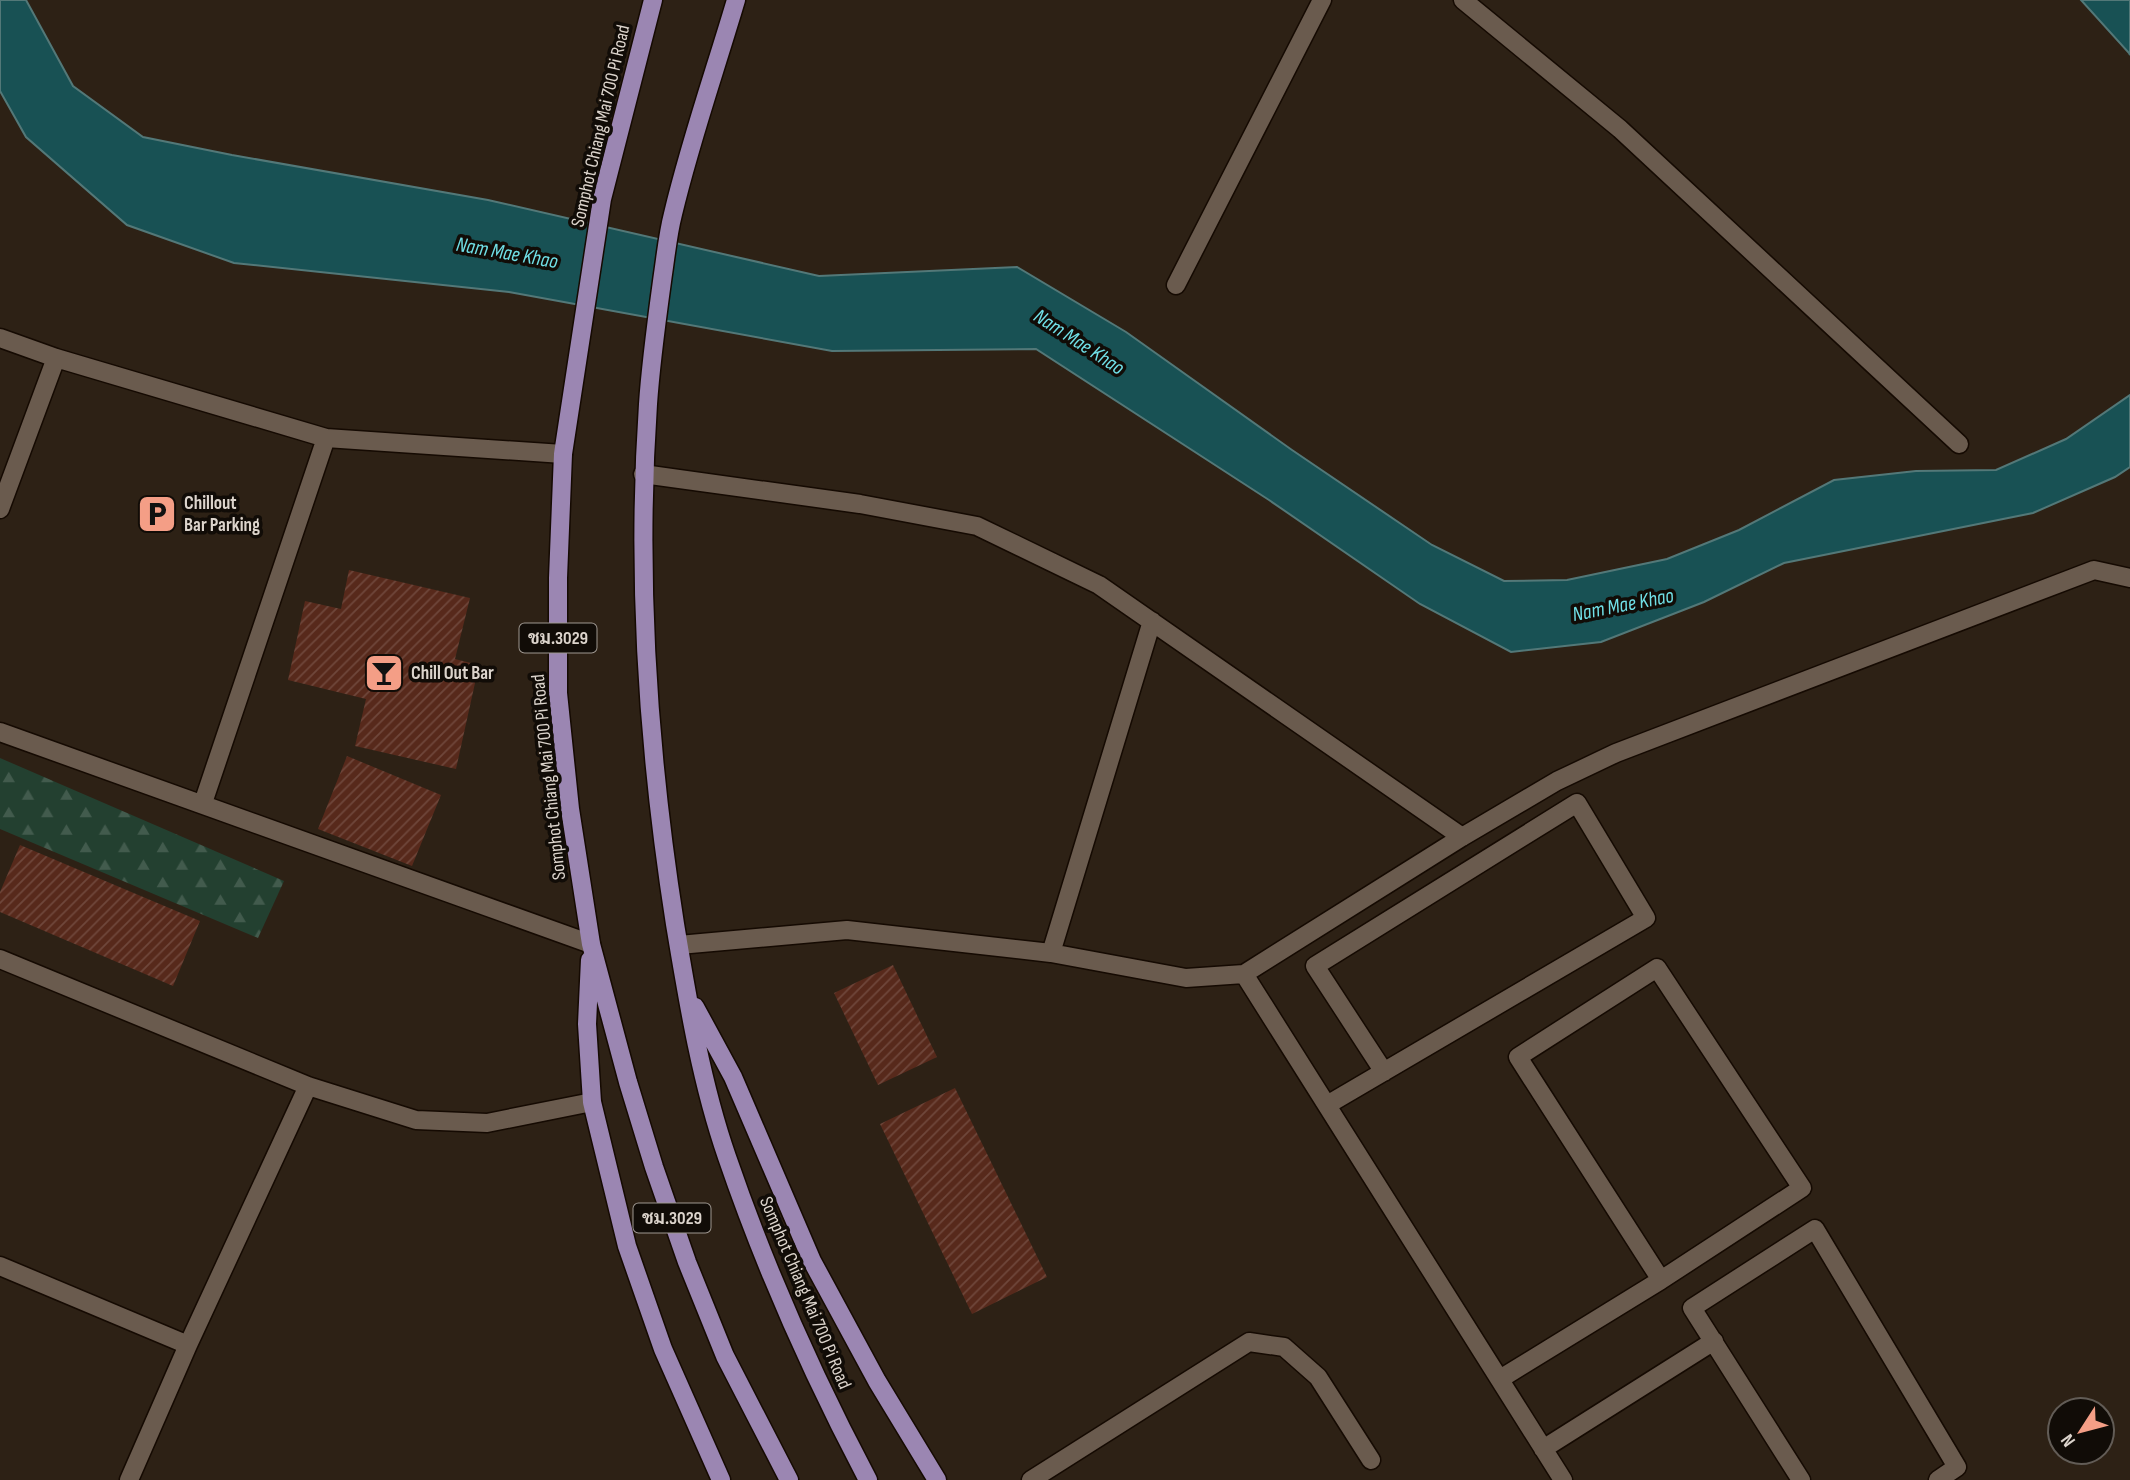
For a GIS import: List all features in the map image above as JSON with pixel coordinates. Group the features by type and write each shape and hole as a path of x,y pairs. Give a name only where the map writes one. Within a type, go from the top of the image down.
{"main road":[{"name":"Somphot Chiang Mai 700 Pi Road","path":"653,0 602,199 563,454 558,578 558,693 570,809 591,944 643,1131 687,1262 726,1356 789,1480"},
{"name":"Somphot Chiang Mai 700 Pi Road","path":"736,0 672,216 652,348 643,474 644,604 652,749 685,988 705,1078 726,1154 769,1268 832,1411 868,1480"},
{"path":"591,944 587,1024 592,1102 627,1246 663,1349 721,1480"},
{"path":"685,988 733,1077 812,1261 877,1381 937,1480"}],"street":[{"path":"1176,285 1322,0"},
{"path":"1463,0 1620,129 1959,444"},
{"path":"0,338 56,358 327,438 563,454"},
{"path":"0,509 56,358"},
{"path":"203,803 327,438"},
{"path":"643,474 860,504 977,526 1099,585 1462,837"},
{"path":"679,945 847,930 1051,953 1186,978 1244,974 1462,837 1557,781 1616,753 2094,570 2130,578"},
{"path":"1051,953 1152,621"},
{"path":"0,732 591,944"},
{"path":"1327,1105 1384,1072 1646,918 1577,803 1315,965 1384,1072"},
{"path":"0,959 308,1086 416,1120 487,1122 592,1102"},
{"path":"1500,1379 1661,1280 1802,1188 1657,968 1518,1057 1661,1280"},
{"path":"1244,974 1563,1480"},
{"path":"129,1480 188,1345 308,1086"},
{"path":"1801,1480 1692,1308 1815,1229 1957,1467 1938,1480"},
{"path":"0,1266 188,1345"},
{"path":"1543,1449 1714,1341"},
{"path":"1031,1480 1249,1342 1284,1347 1318,1377 1371,1460"}],"green space":[{"path":"0,758 284,881 258,938 0,829"}],"water":[{"name":"Nam Mae Khao","path":"0,0 26,0 73,86 143,137 488,200 819,276 1017,267 1126,332 1432,545 1504,581 1567,580 1667,559 1739,530 1834,480 1916,471 1996,470 2066,439 2130,395 2130,467 2115,477 2033,513 1784,563 1704,602 1601,642 1511,652 1420,604 1269,500 1036,349 832,351 509,292 234,263 127,225 26,137 0,91"},
{"path":"2081,0 2130,0 2130,55 2129,53"}],"building":[{"name":"Chill Out Bar","path":"349,570 470,598 455,659 479,665 456,769 355,746 366,699 288,680 305,601 341,609"},
{"path":"347,756 441,795 412,866 318,829"},
{"path":"20,845 200,921 173,986 0,912 0,892"},
{"path":"893,965 937,1057 878,1085 834,993"},
{"path":"955,1088 1047,1277 972,1314 880,1124"}],"place":[{"name":"Chillout Bar Parking","path":"157,514"},
{"name":"Chill Out Bar","path":"384,673"}]}
